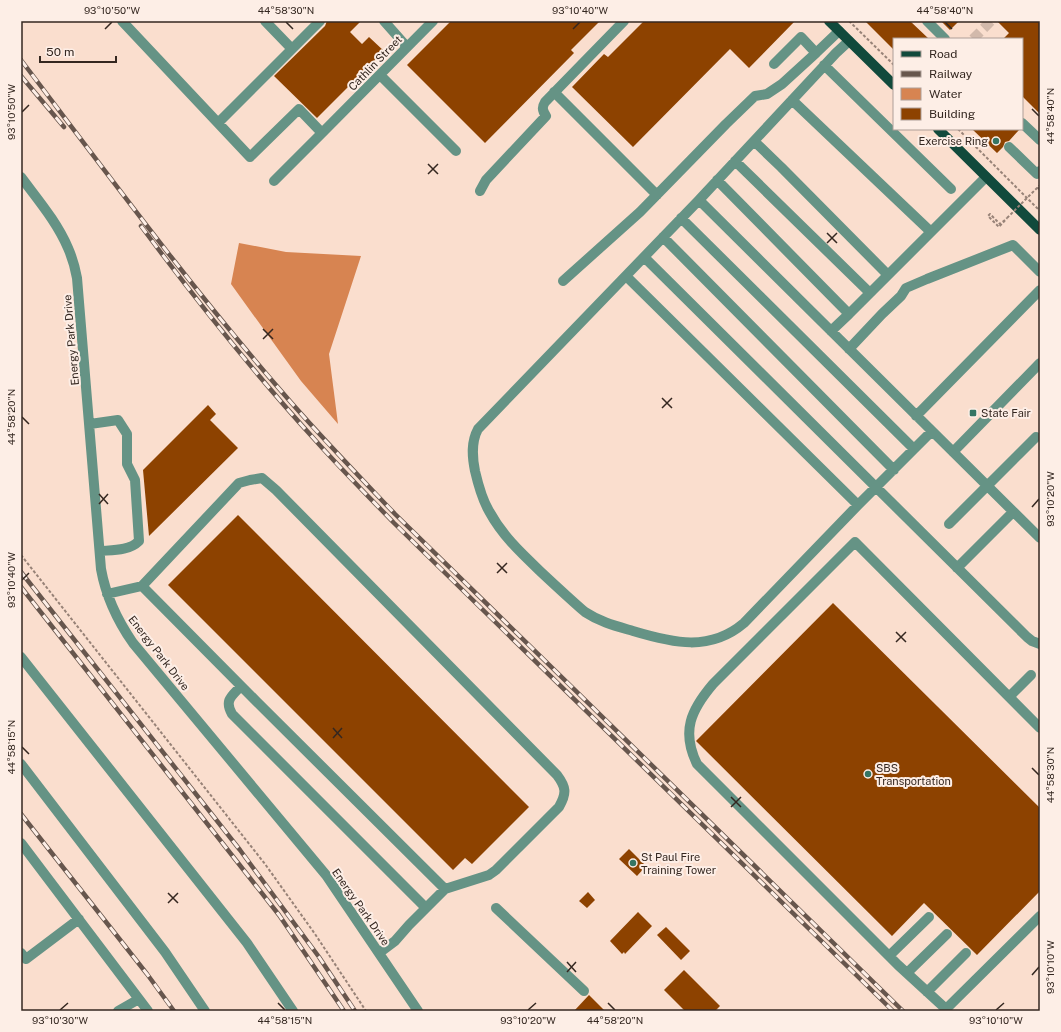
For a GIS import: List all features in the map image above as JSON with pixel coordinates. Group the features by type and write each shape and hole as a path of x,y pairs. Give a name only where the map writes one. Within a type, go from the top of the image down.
{"main road":[{"path":"829,21 893,84"},
{"path":"939,130 1040,230"}],"street":[{"path":"122,21 250,158 299,109 322,133"},
{"path":"265,21 292,49"},
{"path":"218,124 320,21"},
{"path":"384,21 407,47"},
{"name":"Cathlin Street","path":"274,181 433,21"},
{"path":"480,191 486,180 546,116 542,106 545,102 624,21"},
{"path":"927,21 944,38"},
{"path":"563,281 640,212 755,96 767,94 782,84 839,31"},
{"path":"774,64 800,37 816,53"},
{"path":"850,41 824,65 699,200 478,429 473,441 472,450 474,463 482,495 488,510 497,525 513,546 585,612 594,619 669,640 685,643 700,642 726,635 736,630 744,623 858,504 876,488 932,431"},
{"path":"824,65 952,189"},
{"path":"380,75 456,151"},
{"path":"554,92 657,195"},
{"path":"792,100 931,232"},
{"path":"1023,124 1040,140"},
{"path":"754,141 782,167 888,275"},
{"path":"1009,147 1037,174 1040,171"},
{"path":"735,161 870,293"},
{"name":"Energy Park Drive","path":"21,177 55,224 68,246 77,278 103,578 107,594 118,619 133,643 326,875 418,1011"},
{"path":"831,331 986,177"},
{"path":"717,180 849,314"},
{"path":"699,200 1040,538"},
{"path":"681,218 914,449"},
{"path":"663,237 894,470"},
{"path":"849,349 901,296 906,288 927,279 1013,245 1040,272"},
{"path":"644,257 1027,637 1039,643"},
{"path":"626,276 858,504"},
{"path":"916,416 1040,290"},
{"path":"953,452 1040,363"},
{"path":"90,424 118,420 127,434 127,464 135,480 139,540 136,544 130,547 117,550 100,551"},
{"path":"949,524 1036,437"},
{"path":"107,594 142,586 239,483 262,478 282,496 557,775 564,785 564,799 559,807 496,870 489,875 445,889 395,941 379,953"},
{"path":"958,568 1013,512"},
{"path":"1040,728 855,542 702,696 695,709 689,728 689,740 692,753 697,764 946,1010 1040,916"},
{"path":"142,586 445,889"},
{"path":"21,657 247,943 293,1011"},
{"path":"1009,697 1031,675"},
{"path":"241,686 228,702 228,709 232,714 426,908"},
{"path":"21,764 165,952 205,1011"},
{"path":"21,843 148,1011"},
{"path":"496,908 584,991"},
{"path":"890,956 929,917"},
{"path":"21,953 26,959 79,919"},
{"path":"908,973 947,934"},
{"path":"927,992 966,953"},
{"path":"118,1011 139,999"}],"path":[{"path":"849,21 893,64"},
{"path":"959,130 1040,211"},
{"path":"1005,220 1000,224 990,214 988,216 999,227 1039,186 1040,188"},
{"path":"21,555 265,864 315,934 366,1011"}],"water":[{"path":"239,243 286,252 361,256 329,354 338,424 301,381 231,284"}],"building":[{"path":"327,21 361,21 350,32 362,44 369,37 384,51 317,118 274,76 325,26"},
{"path":"451,21 600,21 571,50 574,53 485,143 407,65"},
{"path":"644,21 795,21 749,68 730,49 633,147 572,87 604,54 608,57"},
{"path":"865,21 910,21 928,38 893,38 893,49"},
{"path":"941,21 959,21 950,30"},
{"path":"997,21 1040,21 1040,114 1023,97 1023,38 1004,38 1009,33"},
{"name":"Exercise Ring","path":"973,130 1019,130 1009,141 1005,142 1003,147 997,153"},
{"path":"208,405 216,414 210,420 238,448 149,536 143,470"},
{"path":"238,515 529,807 472,864 465,858 453,870 168,585"},
{"name":"SBS Transportation","path":"833,603 1040,808 1040,891 977,955 924,903 892,936 696,741"},
{"name":"St Paul Fire Training Tower","path":"629,849 646,866 637,876 619,859"},
{"path":"588,892 595,900 587,908 579,901"},
{"path":"638,912 652,926 625,954 624,952 622,954 610,941"},
{"path":"666,927 690,951 681,960 657,935"},
{"path":"684,970 720,1006 715,1011 685,1011 664,990"},
{"path":"589,995 605,1011 574,1011"}],"tunnel":[{"path":"974,38 991,21"}],"railway":[{"path":"21,60 214,311 282,392 324,439 395,514 903,1011"},
{"path":"21,76 64,127"},
{"path":"141,226 204,309 248,363 345,472 394,523 893,1011"},
{"path":"21,572 240,850 319,957 355,1011"},
{"path":"21,587 279,915 344,1011"},
{"path":"21,814 147,974 174,1011"}],"place":[{"name":"Exercise Ring","path":"996,141"},
{"name":"State Fair","path":"973,413"},
{"name":"SBS Transportation","path":"868,774"},
{"name":"St Paul Fire Training Tower","path":"633,863"}]}
